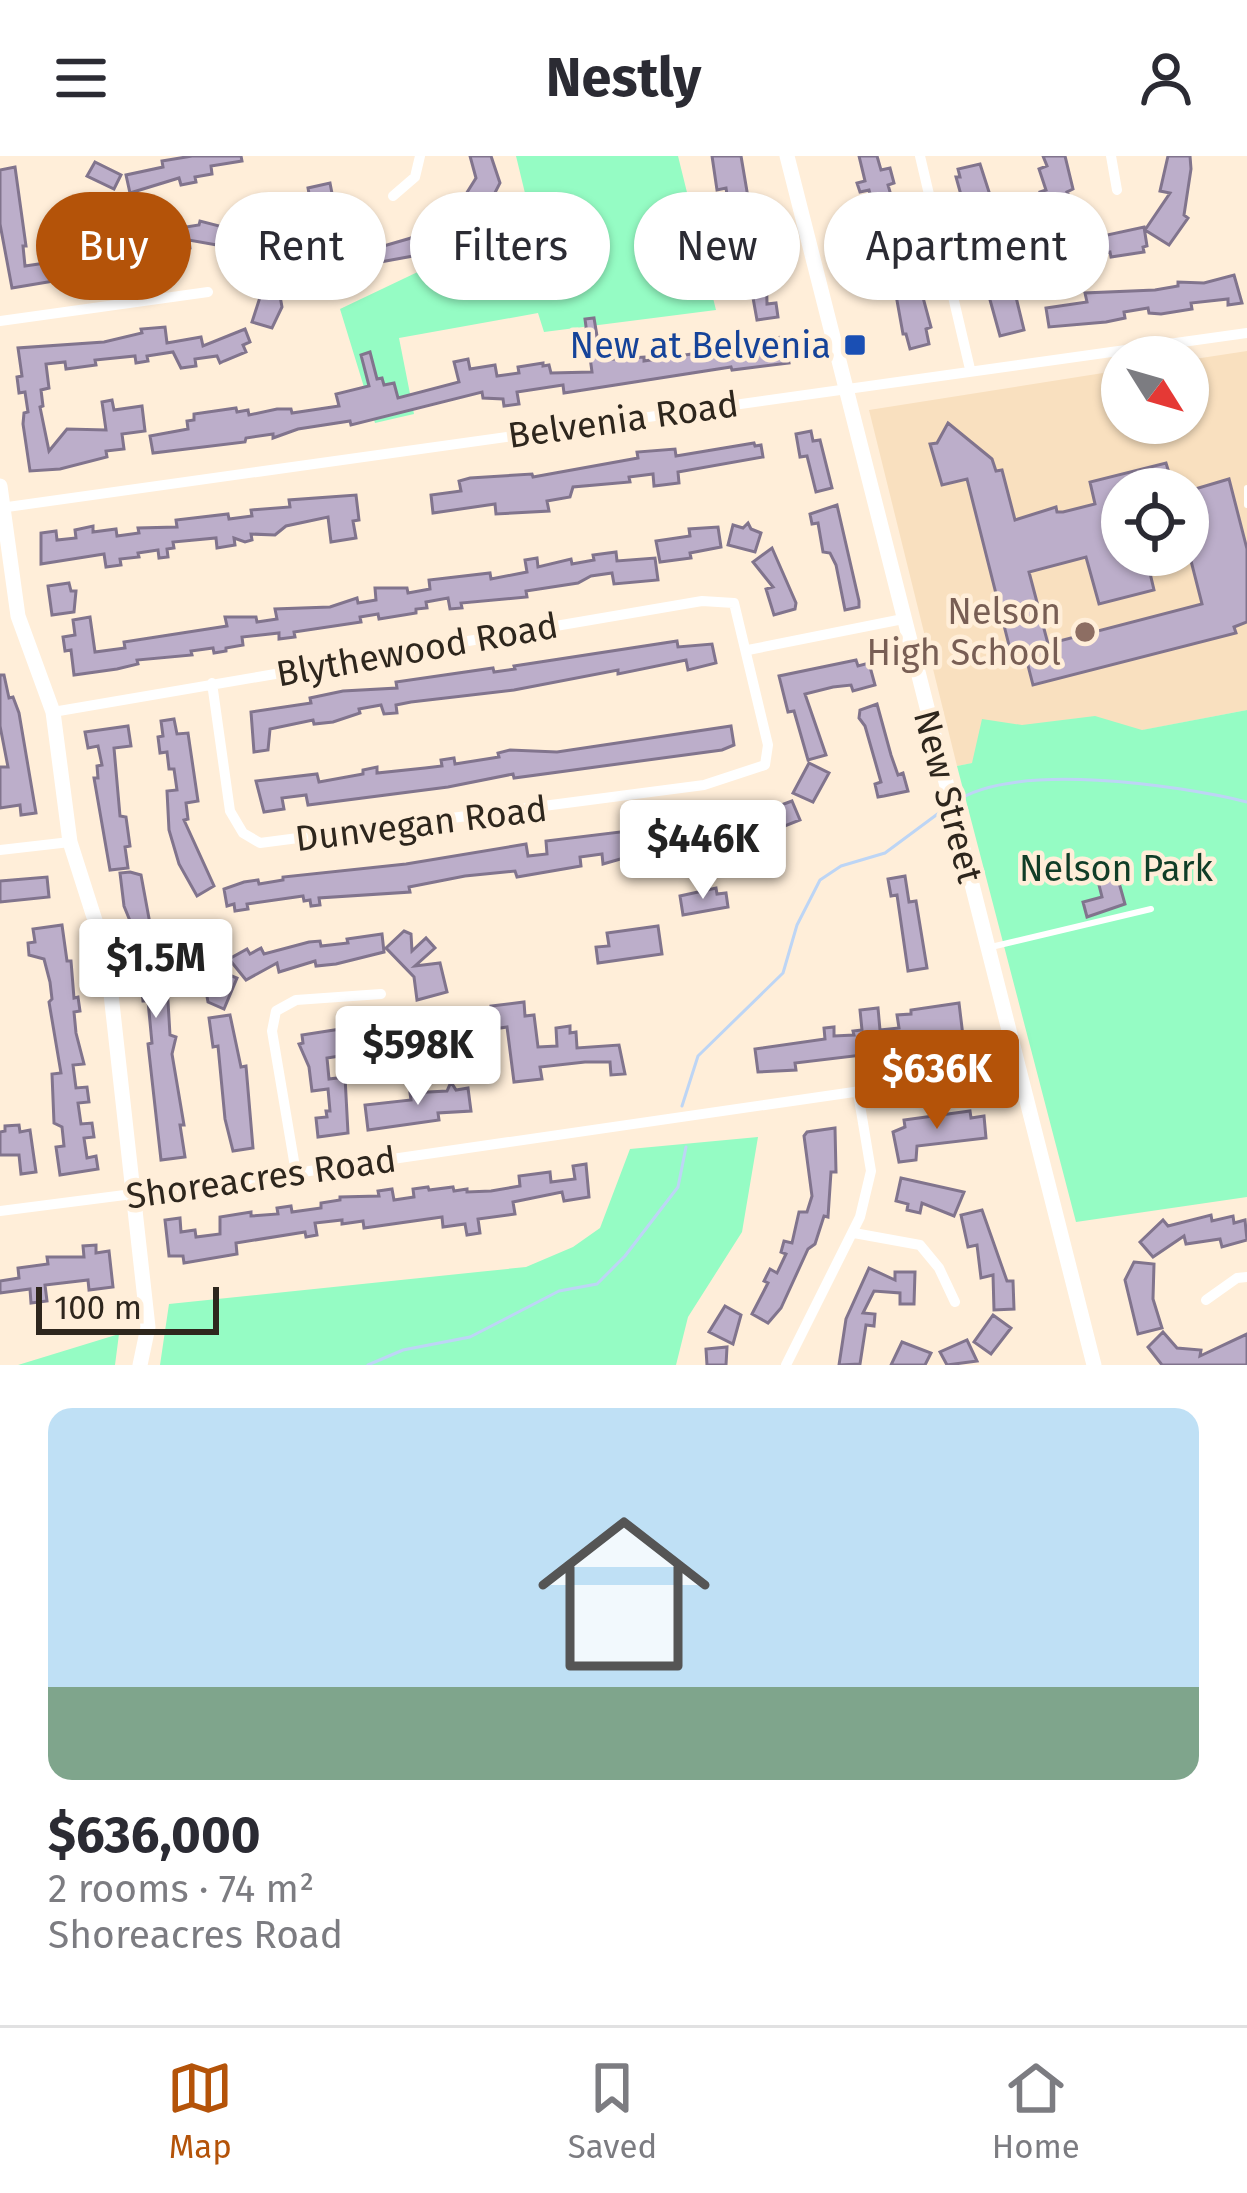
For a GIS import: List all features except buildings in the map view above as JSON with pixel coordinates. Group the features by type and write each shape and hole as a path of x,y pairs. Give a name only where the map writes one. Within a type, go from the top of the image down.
{"main road":[{"name":"New Street","path":"787,156 1094,1365"},
{"path":"0,486 18,616 53,712 70,842 107,958 148,1327 140,1365"}],"street":[{"path":"393,196 415,177 420,156"},
{"path":"920,156 970,369"},
{"path":"1112,156 1117,190"},
{"path":"0,321 208,292"},
{"name":"Belvenia Road","path":"1,507 1247,334"},
{"name":"Blythewood Road","path":"53,712 702,601 734,603 748,650"},
{"path":"748,650 903,620"},
{"name":"Dunvegan Road","path":"212,683 230,811 243,833 260,843 704,785 741,775 765,765 768,745 748,650"},
{"path":"0,850 70,842"},
{"path":"296,1173 272,1031 276,1011 296,1000 381,994"},
{"name":"Shoreacres Road","path":"0,1211 1019,1068"},
{"path":"786,1365 854,1233 871,1172 858,1093"},
{"path":"854,1233 920,1245 939,1268 955,1302"},
{"path":"1206,1300 1237,1278 1247,1277"}],"lane":[{"path":"1247,488 1247,505"},
{"path":"988,948 1151,909"}],"shaded area":[{"name":"Nelson High School","path":"1247,351 1247,710 957,766 869,410 1101,373 1101,444 1209,444 1209,357"}],"green space":[{"path":"516,156 678,156 687,192 634,192 634,300 714,300 716,310 544,332 538,313 399,338 414,414 375,423 340,309 359,300 386,300 386,287 410,276 410,300 610,300 610,192 525,192"},
{"name":"Nelson Park","path":"1247,710 1247,1197 1076,1222 957,766 972,763 982,719 1022,725 1095,716 1142,730"},
{"path":"758,1137 742,1232 688,1317 676,1365 160,1365 169,1304 526,1267 573,1247 600,1228 630,1149"},
{"path":"119,1334 115,1365 18,1365"}],"waterway":[{"path":"955,802 1016,782 1055,780 1140,784 1247,802"},
{"path":"682,1106 698,1056 783,973 797,925 820,880 841,866 885,853 947,807"},
{"path":"368,1365 403,1350 470,1337 559,1291 597,1284 678,1187 686,1147"}],"place":[{"name":"New at Belvenia","path":"855,345"},
{"name":"Nelson High School","path":"1085,632"}]}
